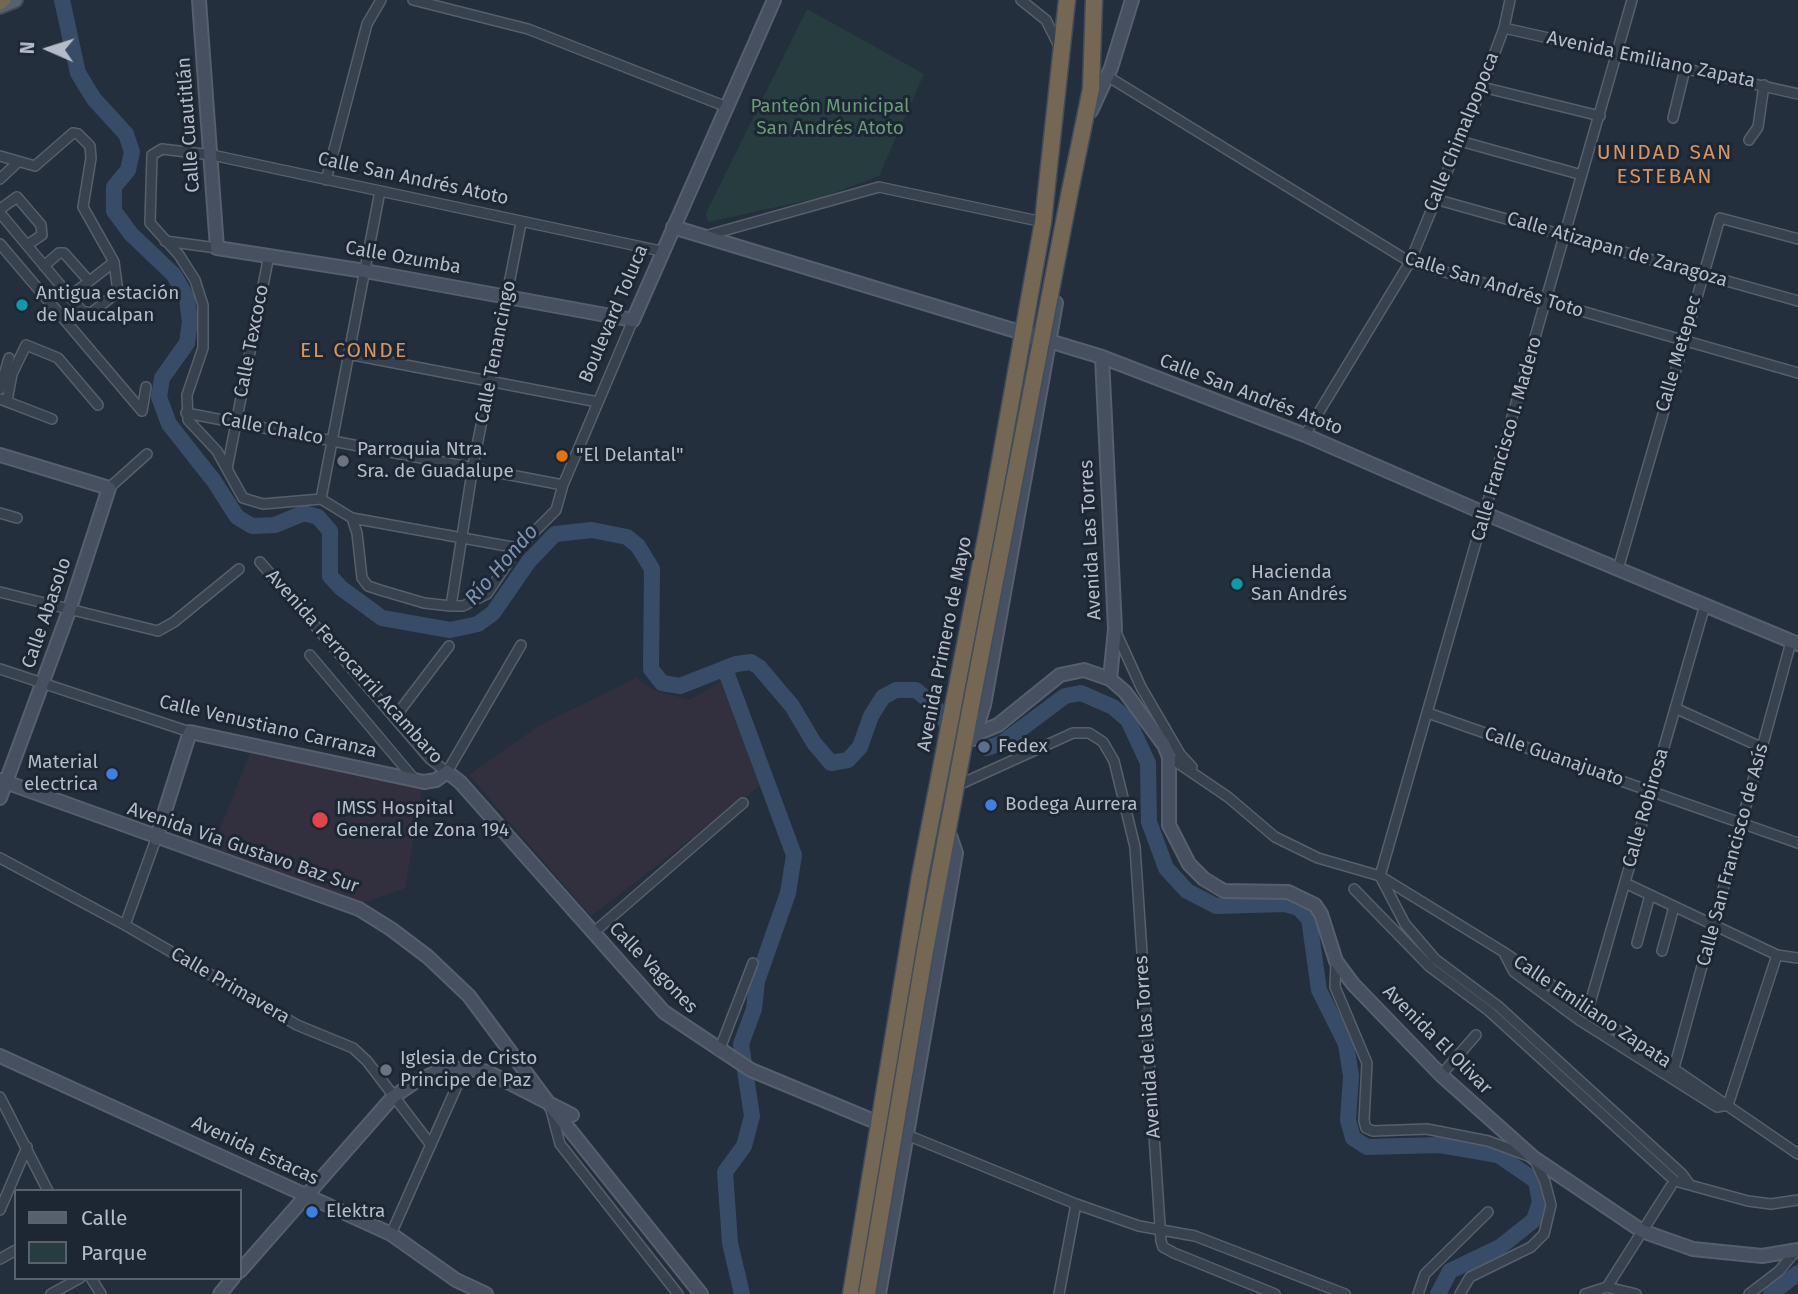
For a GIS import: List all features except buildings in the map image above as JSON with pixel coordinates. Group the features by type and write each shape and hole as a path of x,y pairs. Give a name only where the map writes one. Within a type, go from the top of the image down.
{"highway":[{"name":"Avenida Primero de Mayo","path":"851,1294 920,876 991,512 1043,222 1067,0"},
{"name":"Avenida Primero de Mayo","path":"867,1294 940,858 1085,124 1094,0"},
{"path":"991,512 1006,506 1012,507 1018,516"}],"street":[{"name":"Calle Cuautitlán","path":"199,0 217,248"},
{"path":"326,180 367,24 381,0"},
{"path":"413,0 528,29 727,107"},
{"name":"Boulevard Toluca","path":"451,606 463,606 487,594 518,548 556,510 661,251 774,0"},
{"path":"1021,0 1035,9 1051,27 1059,45 1061,64"},
{"name":"Avenida Primero de Mayo","path":"1085,124 1130,16 1132,0"},
{"name":"Calle Chimalpopoca","path":"1305,435 1410,262 1482,87 1504,28 1510,0"},
{"name":"Calle Francisco I. Madero","path":"1380,876 1632,0"},
{"name":"Avenida Emiliano Zapata","path":"1504,28 1798,94"},
{"path":"1673,118 1685,69"},
{"name":"Calle San Andrés Toto","path":"1107,76 1410,262 1798,373"},
{"path":"1749,139 1758,127 1764,85"},
{"path":"1482,87 1600,116"},
{"path":"0,156 35,166 72,133 78,134 90,146 92,158 83,208 114,262 118,292 91,313 82,311 69,297 27,245 0,211 17,197 41,225 41,235 27,245"},
{"path":"1460,141 1582,175"},
{"name":"Calle San Andrés Atoto","path":"165,241 150,223 148,212 150,162 156,150 212,155 661,251"},
{"path":"0,179 18,162"},
{"name":"Avenida Primero de Mayo","path":"962,753 976,734 984,705 1076,193 1076,165"},
{"path":"704,236 879,187 1043,222"},
{"path":"321,499 380,191"},
{"name":"Calle Atizapan de Zaragoza","path":"1436,199 1798,300"},
{"name":"Calle Metepec","path":"1618,569 1682,341 1720,218 1798,239"},
{"name":"Calle Tenancingo","path":"451,606 473,466 522,223"},
{"name":"Calle San Andrés Atoto","path":"673,227 1024,331 1102,357 1305,435 1795,643"},
{"path":"165,241 179,255 195,280 204,305 203,348 187,395 188,420 217,451 243,498 278,504 321,499 352,518 518,548"},
{"name":"Calle Ozumba","path":"165,241 365,271 633,320"},
{"path":"0,244 142,411 146,387"},
{"path":"44,266 59,253 64,253 89,281"},
{"name":"Calle Texcoco","path":"227,469 269,255"},
{"path":"69,297 114,262"},
{"path":"52,419 3,400 26,345 58,358 97,405"},
{"path":"1046,358 1070,346"},
{"path":"348,354 598,402"},
{"name":"Avenida Las Torres","path":"1102,357 1115,629 1141,688 1172,742 1205,779"},
{"path":"0,389 9,358"},
{"name":"Calle Chalco","path":"186,413 564,485"},
{"path":"0,455 109,488 147,454"},
{"name":"Calle Abasolo","path":"0,798 3,781 69,611 109,488"},
{"path":"0,513 17,518"},
{"path":"352,518 357,533 359,568 368,586 424,603 451,606"},
{"name":"Avenida Ferrocarril Acambaro","path":"260,562 430,759 447,772"},
{"path":"0,592 158,631 174,622 239,569"},
{"name":"Calle Robirosa","path":"1588,1010 1705,605"},
{"path":"1110,680 1115,629"},
{"name":"Calle San Francisco de Asís","path":"1674,1068 1795,643"},
{"path":"447,772 521,645"},
{"path":"395,717 449,646"},
{"name":"Avenida Ferrocarril Acambaro","path":"310,655 416,781"},
{"name":"Calle Venustiano Carranza","path":"0,669 190,732 416,781 436,780 447,772"},
{"path":"976,734 998,725 1060,675 1084,670 1110,680 1140,710 1169,757"},
{"path":"1675,708 1763,748"},
{"name":"Calle Guanajuato","path":"1428,713 1798,843"},
{"path":"125,925 190,732"},
{"name":"Avenida de las Torres","path":"954,787 1073,733 1089,733 1102,742 1114,761 1135,848 1163,1247 1275,1294"},
{"name":"Calle Emiliano Zapata","path":"1169,757 1205,779 1275,837 1318,858 1380,876 1502,951 1798,1154"},
{"name":"Avenida El Olivar","path":"1169,757 1169,825 1189,864 1204,880 1224,891 1276,890 1307,899 1321,914 1336,961 1353,984 1441,1075 1534,1158 1642,1231 1693,1249 1762,1256 1797,1251"},
{"name":"Calle Vagones","path":"447,772 664,1012 751,1070 881,1124"},
{"name":"Avenida Vía Gustavo Baz Sur","path":"3,781 156,839 359,909 391,929 428,957 468,996 550,1105 701,1294"},
{"path":"593,933 743,803"},
{"name":"Avenida Primero de Mayo","path":"879,1294 956,853 946,826"},
{"name":"Calle Primavera","path":"0,858 125,925 297,1025 354,1048 368,1061 431,1144"},
{"path":"1380,876 1405,924 1433,963"},
{"path":"1625,883 1777,955 1798,958"},
{"path":"1354,889 1433,963 1498,1006 1682,1174 1690,1185 1748,1201 1771,1204 1798,1200"},
{"path":"1637,943 1650,895"},
{"path":"1662,951 1674,907"},
{"path":"1502,951 1514,972 1579,1020 1717,1107 1728,1105 1777,955"},
{"path":"1336,961 1335,987 1367,1063 1364,1121 1366,1128 1373,1131 1427,1129 1488,1141 1534,1158 1545,1182 1550,1205 1545,1234 1531,1247 1470,1277 1460,1294"},
{"path":"719,1051 753,963"},
{"path":"1441,1075 1476,1035"},
{"name":"Avenida Estacas","path":"0,1056 391,1234 456,1280 486,1294"},
{"path":"391,1234 465,1068"},
{"path":"242,1269 393,1097 415,1082 435,1073 465,1068 488,1072 572,1115"},
{"path":"0,1097 47,1189"},
{"path":"550,1105 559,1144 678,1294"},
{"path":"907,1135 1076,1204 1139,1226 1195,1236 1342,1293"},
{"path":"0,1210 27,1147"},
{"path":"1607,1287 1671,1186"},
{"path":"1059,1294 1076,1204"},
{"path":"865,1211 893,1216"},
{"path":"1418,1294 1425,1274 1488,1212"},
{"path":"1749,1294 1779,1271 1797,1251"},
{"path":"51,1294 76,1280"},
{"path":"220,1294 231,1280"},
{"path":"456,1280 460,1294"},
{"path":"1585,1294 1607,1287 1636,1294"}],"shaded area":[{"path":"636,678 656,691 690,700 726,678 761,785 591,916 469,775 540,725"},
{"name":"IMSS Hospital General de Zona 194","path":"250,753 422,788 405,888 359,904 211,852"}],"green space":[{"name":"Panteón Municipal San Andrés Atoto","path":"807,9 924,74 879,176 823,197 708,222 706,213"}],"waterway":[{"name":"Río Hondo","path":"62,0 78,73 94,99 126,134 132,152 128,170 114,187 114,211 131,234 174,275 187,298 190,322 187,343 162,378 159,397 169,424 214,481 237,517 252,526 275,525 304,513 318,517 330,531 330,576 341,588 382,618 450,630 478,624 493,613 529,561 555,534 592,530 627,537 638,546 652,569 651,669 662,683 680,686 736,664 751,662 759,667 792,706 814,743 831,763 848,760 860,747 871,716 883,697 896,690 916,690 935,706 947,724"},
{"path":"725,669 794,855 788,893 757,981 754,1009 741,1044 752,1116 744,1146 725,1172 730,1243 742,1294"},
{"name":"Río Hondo","path":"987,748 1002,743 1065,696 1081,693 1113,707 1128,720 1148,763 1149,822 1166,868 1187,891 1216,906 1285,904 1299,908 1309,919 1319,990 1346,1044 1351,1076 1348,1120 1353,1138 1367,1147 1440,1145 1498,1155 1536,1181 1540,1202 1534,1220 1500,1247 1450,1271 1438,1294"},
{"name":"Río Hondo","path":"1771,1294 1798,1273"}],"place":[{"name":"Antigua estación de Naucalpan","path":"22,305"},
{"name":"\"El Delantal\"","path":"562,456"},
{"name":"Parroquia Ntra. Sra. de Guadalupe","path":"343,461"},
{"name":"Hacienda San Andrés","path":"1237,584"},
{"name":"Fedex","path":"984,747"},
{"name":"Material electrica","path":"112,774"},
{"name":"Bodega Aurrera","path":"991,805"},
{"name":"IMSS Hospital General de Zona 194","path":"320,820"},
{"name":"Iglesia de Cristo Principe de Paz","path":"386,1070"},
{"name":"Elektra","path":"312,1212"}],"district":[{"name":"UNIDAD SAN ESTEBAN","path":"1665,165"},
{"name":"EL CONDE","path":"354,351"}]}
